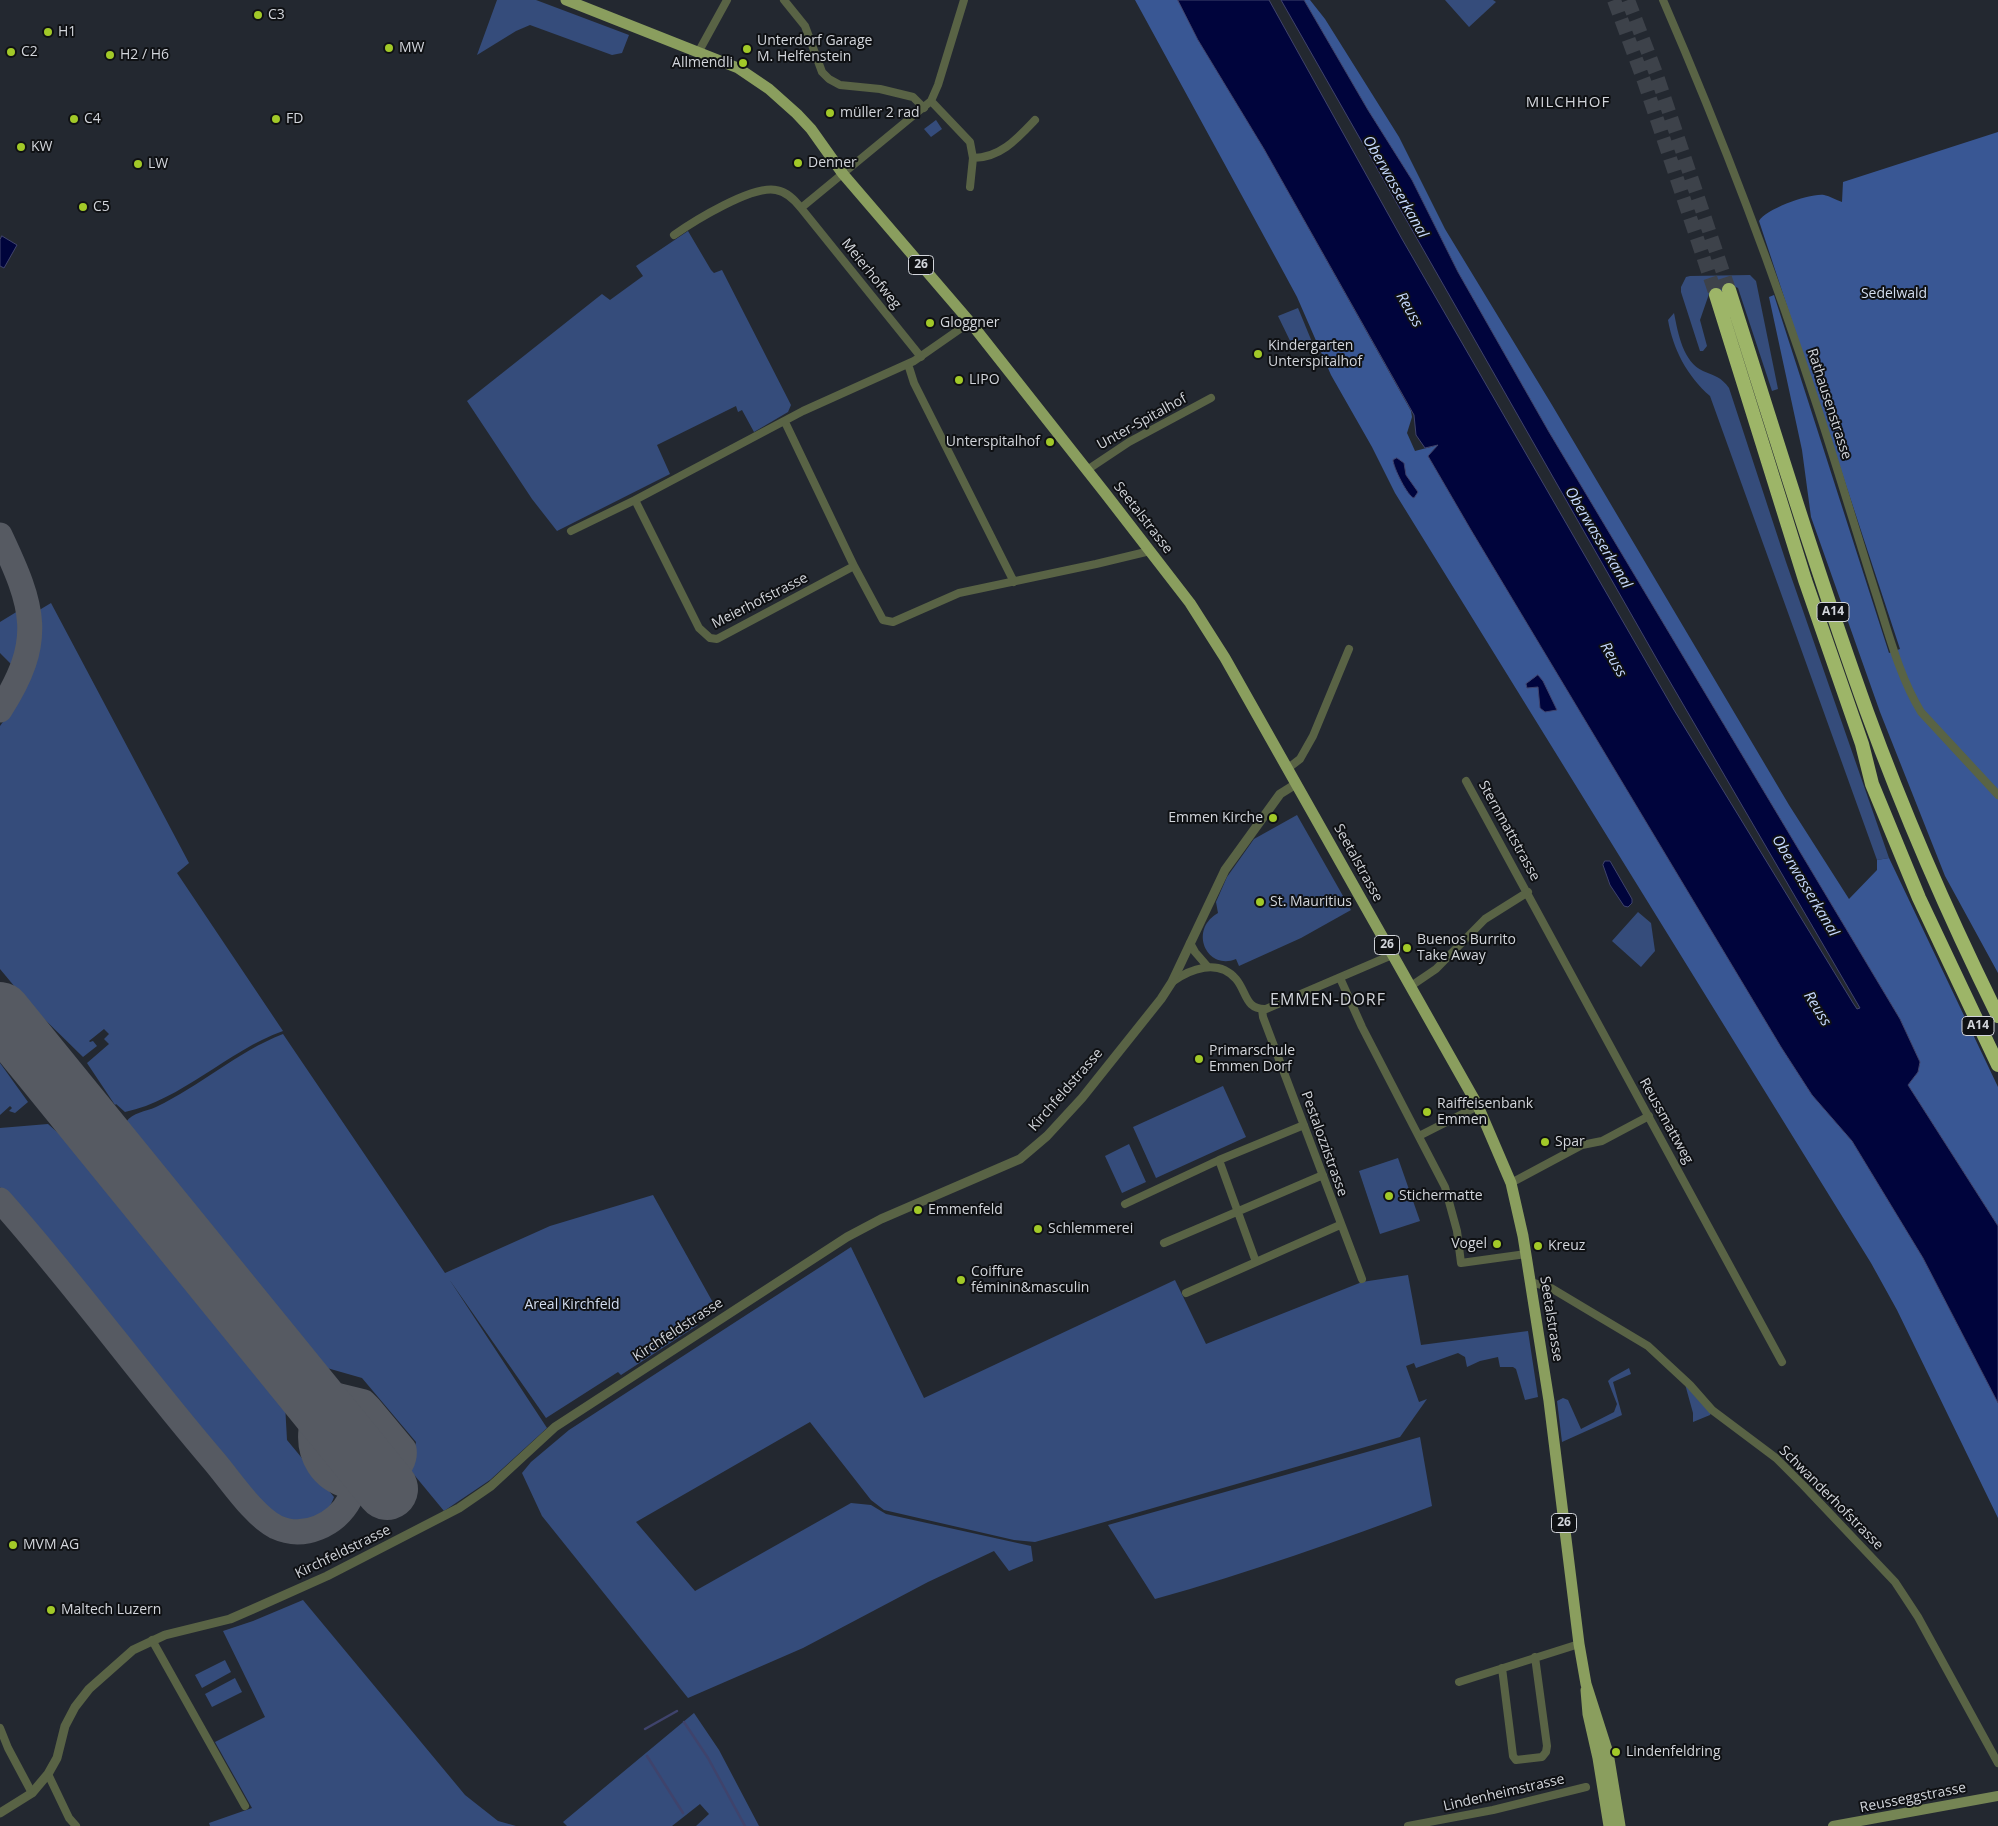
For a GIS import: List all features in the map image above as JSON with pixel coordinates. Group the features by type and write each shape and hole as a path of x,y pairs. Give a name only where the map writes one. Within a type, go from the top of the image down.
{"highway":[{"name":"A14","path":"1998,1016 1954,927 1867,712 1723,293 1802,571 1862,744 1872,784 1919,898 1998,1066"},
{"name":"A14","path":"1862,744 1925,894 1998,1045"}],"main road":[{"name":"Seetalstrasse","path":"566,0 699,51 739,69 769,89 804,121 843,174 970,322 1150,551 1207,628 1478,1106 1511,1183 1531,1282 1550,1410 1579,1644 1586,1684 1606,1744 1620,1826"},
{"name":"Seetalstrasse","path":"1586,1684 1586,1704 1598,1758 1609,1826"},
{"name":"Reusseggstrasse","path":"1833,1826 1998,1796"},
{"name":"Reusseggstrasse","path":"1870,1826 1998,1802"}],"street":[{"path":"699,51 727,0"},
{"path":"784,0 810,34 820,65 828,79 840,85 880,89 913,97 924,108"},
{"path":"674,236 692,222 760,190 778,190 786,193 801,208 843,174 931,101 938,85 964,0"},
{"name":"Rathausenstrasse","path":"1663,0 1727,151 1752,219 1818,408 1887,630 1913,699 1920,712 1998,795"},
{"path":"931,101 967,137 972,158 970,187"},
{"path":"972,158 982,158 1000,152 1035,120"},
{"name":"Meierhofweg","path":"801,208 921,356"},
{"path":"571,531 636,500 804,411 908,364 970,322"},
{"path":"908,364 914,383 1014,582"},
{"name":"Unter-Spitalhof","path":"1086,470 1130,442 1211,398"},
{"path":"785,422 854,566 883,620 893,622 958,593 1150,551"},
{"name":"Meierhofstrasse","path":"636,500 699,628 710,638 717,639 854,566"},
{"path":"1287,769 1300,759 1313,736 1349,648"},
{"name":"Sternmattstrasse","path":"1411,986 1436,969 1485,919 1528,892 1466,781"},
{"name":"Kirchfeldstrasse","path":"0,1813 32,1793 48,1774 57,1758 65,1726 80,1701 114,1666 133,1650 152,1640 230,1619 327,1576 446,1515 491,1486 555,1427 847,1237 881,1219 1020,1159 1047,1136 1082,1098 1172,982 1229,863 1280,794 1296,784"},
{"name":"Reussmattweg","path":"1528,892 1782,1362"},
{"path":"1190,943 1208,967 1230,974 1239,984 1248,1003 1262,1009 1281,1003 1392,954"},
{"name":"Kirchfeldstrasse","path":"1172,982 1188,971 1208,967"},
{"path":"1340,978 1362,1027 1438,1170 1450,1200 1461,1263 1526,1254"},
{"name":"Pestalozzistrasse","path":"1262,1009 1263,1017 1362,1280"},
{"path":"1419,1136 1478,1106"},
{"path":"1511,1183 1582,1145 1602,1141 1649,1116"},
{"path":"1125,1204 1219,1160 1304,1125"},
{"path":"1219,1160 1256,1262"},
{"path":"1164,1243 1323,1175"},
{"path":"1186,1293 1340,1225"},
{"name":"Schwanderhofstrasse","path":"1531,1282 1551,1288 1648,1346 1690,1385 1712,1410 1776,1458 1810,1492 1895,1582 1918,1617 1998,1764"},
{"path":"152,1640 245,1806"},
{"path":"1459,1682 1579,1644"},
{"path":"1502,1668 1513,1756 1516,1760 1542,1757 1546,1752 1547,1746 1535,1658"},
{"path":"0,1728 8,1748 32,1793"},
{"path":"48,1774 69,1818 76,1826"},
{"name":"Lindenheimstrasse","path":"1408,1826 1427,1824 1493,1810 1586,1787"}],"green space":[{"path":"497,0 536,0 629,35 622,53 612,55 530,25 516,31 477,55"},
{"path":"1135,0 1178,0 1198,40 1264,149 1411,411 1412,417 1407,433 1415,451 1438,445 1428,456 1471,530 1781,1047 1812,1095 1852,1141 1923,1258 1998,1403 1998,1518 1897,1310 1871,1263 1395,493 1372,447 1331,375 1297,297"},
{"path":"1304,0 1310,0 1325,19 1399,137 1445,229 1552,405 1789,805 1849,899 1877,870 1877,860 1889,858 1998,1087 1998,1226 1908,1085 1918,1072 1920,1062 1900,1019 1549,432 1458,272 1412,180 1368,110"},
{"path":"1445,0 1493,0 1496,2 1469,27"},
{"path":"936,120 942,129 931,137 924,129"},
{"name":"Sedelwald","path":"1998,132 1998,973 1945,876 1880,712 1811,517 1802,450 1769,297 1774,295 1889,653 1900,649 1759,221 1763,216 1779,207 1817,195 1828,196 1842,202 1843,182"},
{"path":"688,231 711,270 714,273 722,270 791,405 788,412 754,432 742,410 738,412 736,406 657,445 670,474 557,531 532,499 467,401 602,294 610,300 643,276 636,266"},
{"path":"1750,275 1756,281 1778,389 1772,391 1738,288 1709,294 1700,320 1707,346 1703,351 1700,351 1681,292 1681,287 1686,277 1690,276"},
{"path":"1298,308 1312,342 1295,351 1278,316"},
{"path":"1674,313 1682,346 1691,361 1696,367 1720,379 1729,388 1786,562 1889,858 1877,860 1710,396 1694,380 1677,352 1668,320"},
{"path":"51,603 189,863 177,873 283,1031 243,1050 166,1097 146,1106 125,1112 115,1105 87,1063 109,1044 104,1039 109,1034 104,1029 89,1041 93,1041 97,1046 83,1057 30,1005 0,969 0,726 19,698 31,673 35,660 36,612"},
{"path":"18,611 20,639 18,653 13,666 0,653 0,622"},
{"path":"1297,815 1351,910 1301,938 1239,966 1236,959 1226,961 1217,959 1205,947 1204,929 1209,920 1218,913 1216,902 1227,877 1254,839"},
{"path":"1638,912 1651,923 1655,951 1641,967 1612,941"},
{"name":"Areal Kirchfeld","path":"283,1034 445,1273 550,1226 653,1195 716,1308 696,1320 698,1325 621,1375 618,1372 546,1418 449,1279 547,1428 490,1480 444,1511 411,1471 416,1442 362,1378 327,1368 126,1122 136,1114 172,1099 234,1059"},
{"path":"0,1063 28,1102 15,1113 9,1111 12,1108 10,1106 0,1115"},
{"path":"1223,1086 1246,1137 1156,1178 1133,1127"},
{"path":"48,1124 74,1147 285,1404 287,1440 334,1497 323,1514 306,1522 296,1523 277,1519 268,1514 0,1187 0,1128"},
{"path":"1129,1144 1146,1182 1122,1193 1105,1156"},
{"name":"Stichermatte","path":"1398,1158 1420,1221 1380,1234 1359,1171"},
{"path":"851,1247 924,1398 1175,1280 1206,1344 1362,1282 1408,1275 1421,1345 1528,1331 1538,1397 1525,1400 1516,1369 1513,1367 1500,1367 1498,1357 1480,1361 1467,1367 1465,1357 1458,1353 1416,1368 1414,1363 1406,1366 1419,1402 1427,1399 1400,1437 1035,1542 1014,1540 884,1510 871,1500 810,1422 636,1522 695,1591 851,1503 871,1505 886,1514 1031,1546 1033,1561 1009,1571 994,1551 928,1582 803,1648 688,1698 542,1516 522,1473 531,1462 569,1430"},
{"path":"1629,1368 1631,1374 1613,1382 1622,1415 1562,1442 1557,1401 1563,1398 1568,1400 1581,1429 1614,1412 1617,1404 1608,1381"},
{"path":"1685,1384 1711,1413 1710,1415 1693,1422 1693,1413"},
{"path":"1420,1437 1432,1506 1295,1556 1155,1599 1108,1525"},
{"path":"303,1600 465,1795 498,1821 516,1826 210,1826 209,1823 252,1808 215,1742 265,1717 223,1631 253,1621"},
{"path":"225,1660 231,1672 202,1688 195,1675"},
{"path":"235,1678 242,1692 212,1707 205,1694"},
{"path":"694,1713 719,1750 759,1826 696,1826 709,1814 700,1804 672,1826 567,1826 563,1822"}],"water":[{"path":"1178,0 1269,0 1402,239 1674,710 1853,1003 1857,1009 1860,1008 1659,663 1281,0 1304,0 1368,110 1412,180 1458,272 1549,432 1900,1019 1920,1062 1918,1072 1908,1085 1998,1226 1998,1403 1923,1258 1852,1141 1812,1095 1781,1047 1471,530 1428,456 1438,445 1425,448 1416,435 1414,415 1264,149 1198,40"},
{"path":"2,236 17,245 4,268 0,266 0,240"},
{"path":"1397,458 1404,463 1406,475 1418,492 1414,498 1395,469 1393,460"},
{"path":"1538,675 1543,681 1557,710 1545,712 1540,708 1538,687 1527,688 1526,684"},
{"path":"1605,861 1610,861 1632,899 1632,903 1628,907 1624,906 1610,885 1603,865"}],"waterway":[{"path":"645,1729 677,1711"},
{"path":"684,1722 708,1758 745,1826"},
{"path":"647,1756 683,1813"}],"taxiway":[{"path":"0,535 21,583 30,623 29,643 24,663 0,710"},
{"path":"0,1200 55,1264 243,1497 268,1522 287,1531 308,1531 328,1523 344,1508 354,1490 355,1474 352,1457 343,1433"},
{"path":"301,1383 311,1389 364,1402 404,1449 403,1461 397,1470 382,1483 365,1488 339,1483 324,1472 312,1449 311,1430 315,1408 312,1396"}],"runway":[{"path":"0,1013 387,1489"}],"tunnel":[{"path":"1614,0 1644,81 1716,295"},
{"path":"1628,0 1657,76 1729,290"}],"place":[{"name":"C3","path":"258,15"},
{"name":"H1","path":"48,32"},
{"name":"MW","path":"389,48"},
{"name":"Unterdorf Garage M. Helfenstein","path":"747,49"},
{"name":"C2","path":"11,52"},
{"name":"H2 / H6","path":"110,55"},
{"name":"Allmendli","path":"743,63"},
{"name":"müller 2 rad","path":"830,113"},
{"name":"C4","path":"74,119"},
{"name":"FD","path":"276,119"},
{"name":"KW","path":"21,147"},
{"name":"Denner","path":"798,163"},
{"name":"LW","path":"138,164"},
{"name":"C5","path":"83,207"},
{"name":"Gloggner","path":"930,323"},
{"name":"Kindergarten Unterspitalhof","path":"1258,354"},
{"name":"LIPO","path":"959,380"},
{"name":"Unterspitalhof","path":"1050,442"},
{"name":"Emmen Kirche","path":"1273,818"},
{"name":"St. Mauritius","path":"1260,902"},
{"name":"Buenos Burrito Take Away","path":"1407,948"},
{"name":"Primarschule Emmen Dorf","path":"1199,1059"},
{"name":"Raiffeisenbank Emmen","path":"1427,1112"},
{"name":"Spar","path":"1545,1142"},
{"name":"Stichermatte","path":"1389,1196"},
{"name":"Emmenfeld","path":"918,1210"},
{"name":"Schlemmerei","path":"1038,1229"},
{"name":"Vogel","path":"1497,1244"},
{"name":"Kreuz","path":"1538,1246"},
{"name":"Coiffure féminin&masculin","path":"961,1280"},
{"name":"MVM AG","path":"13,1545"},
{"name":"Maltech Luzern","path":"51,1610"},
{"name":"Lindenfeldring","path":"1616,1752"}],"district":[{"name":"MILCHHOF","path":"1568,103"},
{"name":"EMMEN-DORF","path":"1328,1000"}],"water label":[{"name":"Oberwasserkanal","path":"1395,187"},
{"name":"Reuss","path":"1409,310"},
{"name":"Oberwasserkanal","path":"1598,538"},
{"name":"Reuss","path":"1613,660"},
{"name":"Oberwasserkanal","path":"1805,886"},
{"name":"Reuss","path":"1817,1009"}]}
